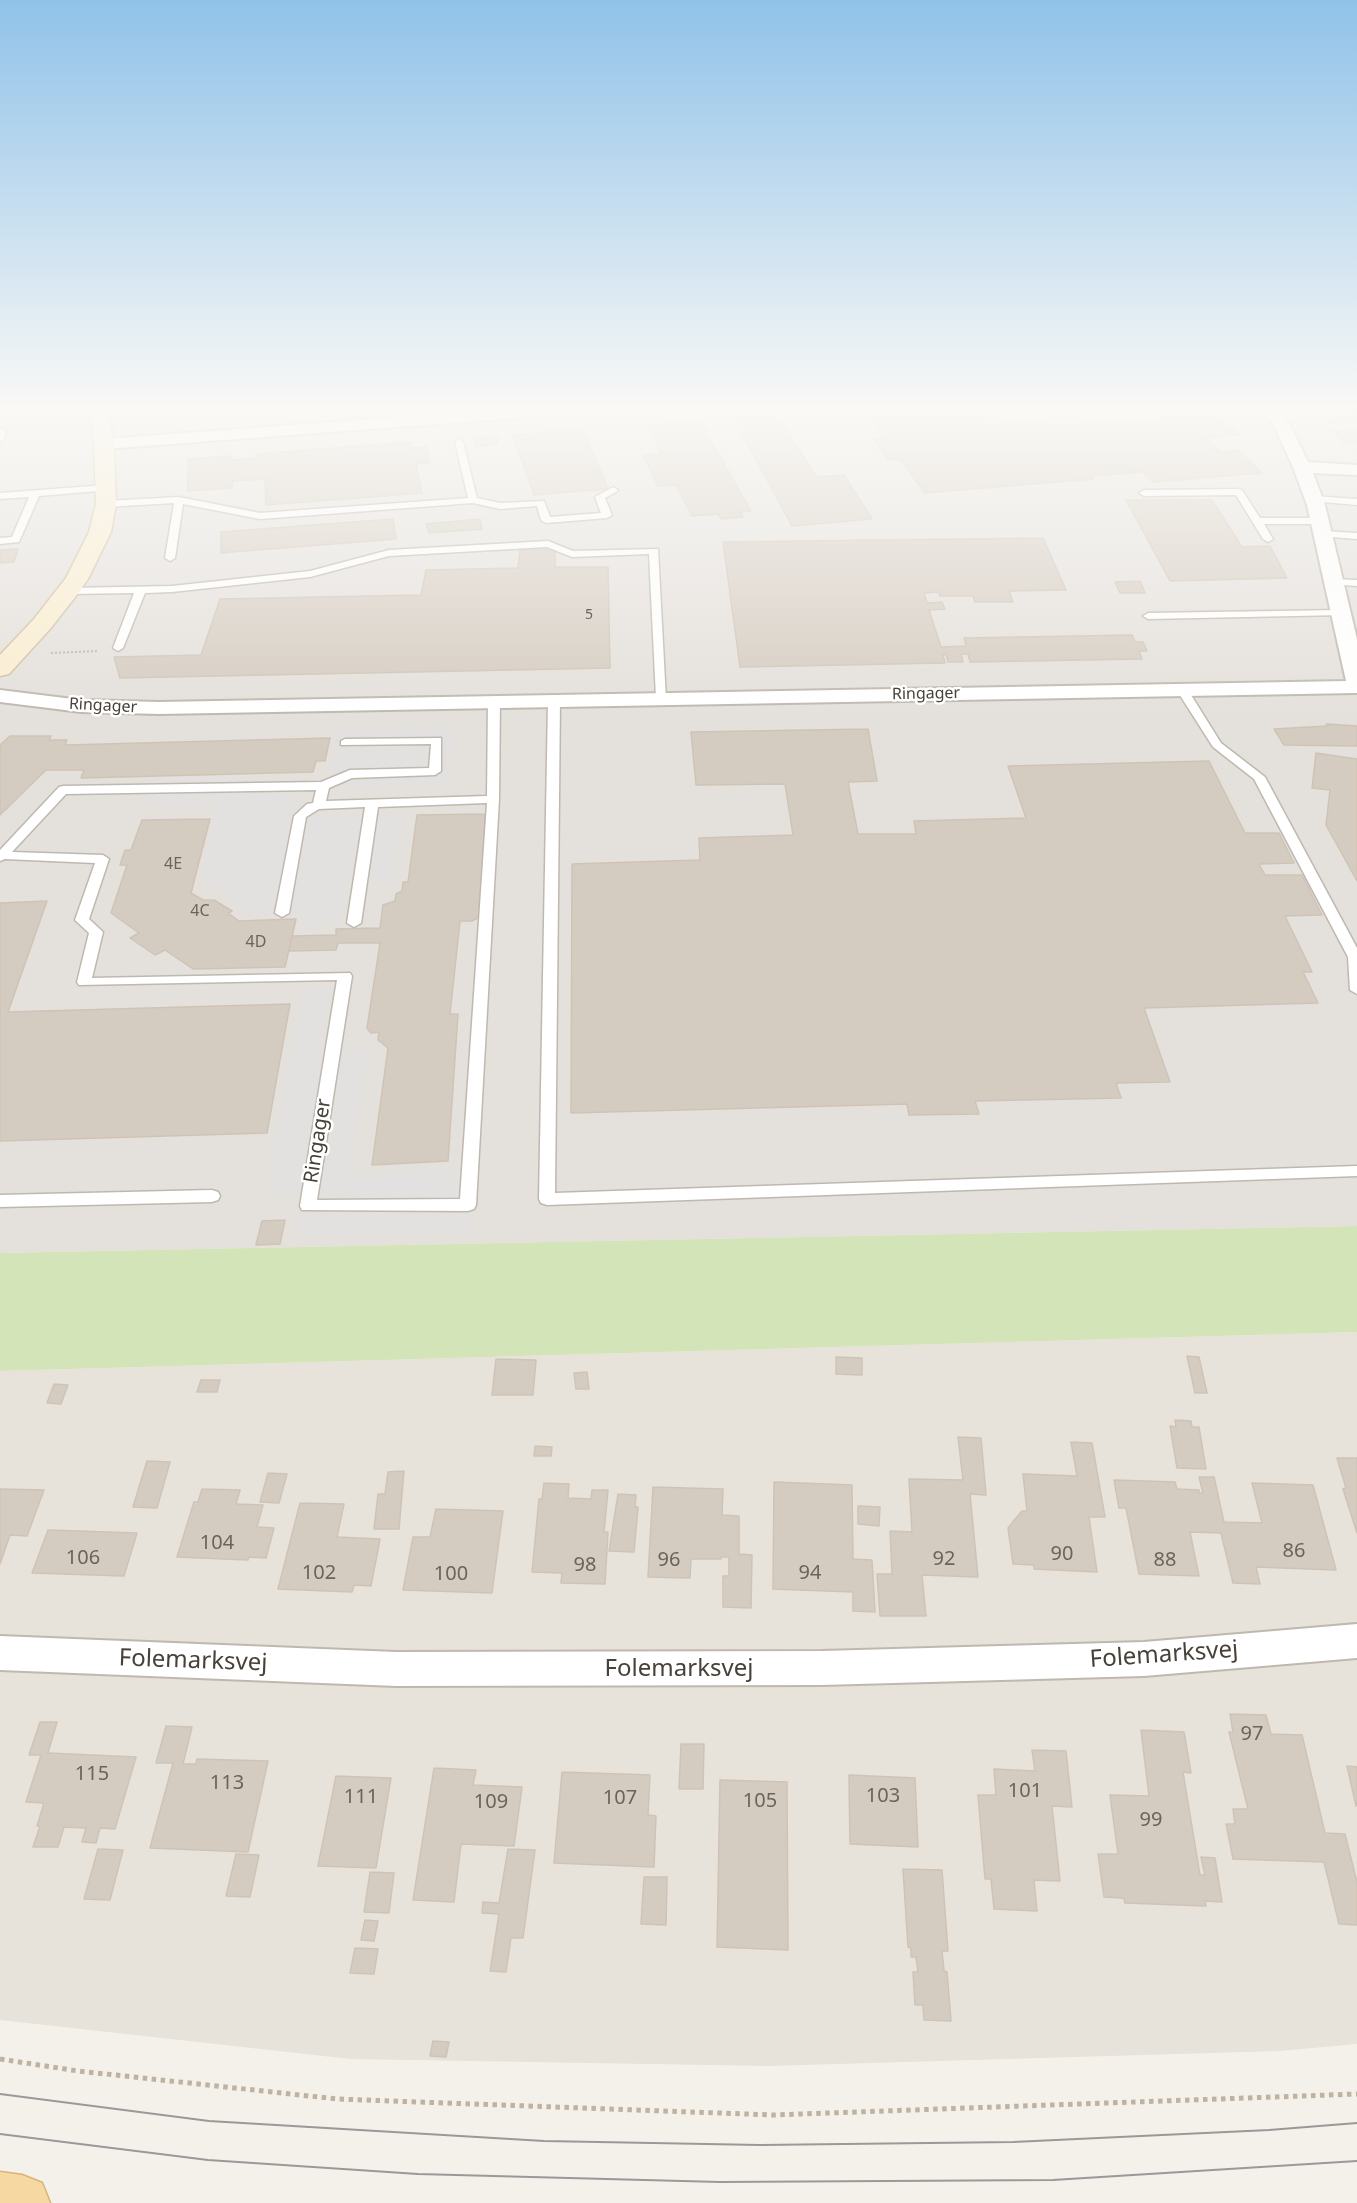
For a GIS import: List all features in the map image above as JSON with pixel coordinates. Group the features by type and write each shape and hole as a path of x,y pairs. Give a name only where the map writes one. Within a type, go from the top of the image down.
{"main road":[{"path":"0,2200 22,2203"}],"street":[{"path":"7,662 77,579 100,532 103,513"},
{"name":"Ringager","path":"0,696 81,706 159,708 1357,685 1317,513"},
{"name":"Folemarksvej","path":"0,1653 396,1669 822,1668 1144,1659 1357,1641"}],"lane":[{"path":"0,541 16,540 27,513"},
{"path":"170,558 177,513"},
{"path":"244,513 260,516 302,513"},
{"path":"544,513 546,520 607,513"},
{"path":"1253,513 1268,539"},
{"path":"1258,521 1321,528 1357,536"},
{"path":"68,591 140,591 310,574 389,553 548,544 573,554 654,551 662,698"},
{"path":"1334,582 1357,583"},
{"path":"118,648 140,591"},
{"path":"1148,616 1340,613"},
{"path":"1182,689 1217,745 1259,777 1355,957 1357,990"},
{"path":"554,699 547,1199 1357,1171"},
{"name":"Ringager","path":"2,856 103,859 82,920 96,932 84,981 345,976 308,1206 468,1204 493,799 494,700"},
{"path":"2,856 63,790 323,786 350,774 435,771 437,740 345,743"},
{"path":"319,805 323,786"},
{"path":"282,913 300,816 304,811 319,805 493,799"},
{"path":"354,923 372,804"},
{"path":"0,1201 212,1196"}],"path":[{"path":"7,662 118,648"},
{"path":"0,2059 78,2071 337,2098 773,2115 1357,2094"}],"shaded area":[{"path":"0,513 1357,513 1357,1226 0,1253"},
{"path":"454,727 449,782 345,788 329,769 341,728"},
{"path":"242,776 243,790 293,790 300,816 403,813 392,881 349,884 341,923 302,926 302,916 259,917 199,875 217,805 144,804 145,778"},
{"path":"330,988 322,1051 368,1051 349,1173 469,1170 471,1232 298,1237 301,1193 266,1195 303,990"},
{"path":"1357,1332 1357,2044 1279,2051 769,2066 350,2059 0,2020 0,1371"}],"green space":[{"path":"1357,1226 1357,1332 0,1371 0,1253"}],"building":[{"path":"690,513 741,513 743,517 721,519 719,514 692,516"},
{"path":"785,513 868,513 872,519 792,526"},
{"path":"1133,513 1220,513 1242,547 1270,546 1287,578 1170,581"},
{"path":"393,519 396,539 221,553 221,532"},
{"path":"480,519 482,529 429,533 426,524"},
{"path":"1043,538 1066,590 1009,591 1013,602 975,602 973,596 940,596 939,592 924,593 927,603 942,602 945,609 929,610 941,647 966,646 964,638 1132,635 1135,642 1143,642 1147,651 1139,651 1142,659 970,662 968,654 961,654 963,662 948,662 946,654 943,655 945,663 740,667 723,542"},
{"path":"18,549 14,562 0,563 0,550"},
{"path":"520,550 555,550 555,567 608,567 610,668 120,678 114,657 201,655 220,599 421,595 426,570 518,568"},
{"path":"1140,581 1145,593 1120,593 1115,582"},
{"path":"1326,724 1357,726 1357,746 1284,745 1274,729 1328,726"},
{"path":"868,729 877,781 848,782 858,834 916,834 914,821 1026,818 1008,766 1209,761 1245,833 1279,833 1294,863 1259,864 1265,875 1302,875 1322,915 1285,916 1312,972 1303,972 1318,1003 1144,1008 1170,1082 1116,1083 1121,1098 975,1101 979,1114 909,1115 907,1104 571,1113 572,864 700,860 699,838 793,835 785,784 696,785 691,732"},
{"path":"10,736 51,736 49,740 67,740 65,745 330,738 325,761 316,761 313,772 81,778 84,770 46,770 0,815 0,745"},
{"path":"1316,753 1357,759 1357,881 1326,825 1330,790 1312,788"},
{"path":"485,814 481,916 472,921 460,921 450,1014 458,1014 448,1161 372,1165 388,1048 378,1040 379,1032 371,1033 367,1028 380,943 338,943 336,950 289,951 292,936 336,935 336,929 380,928 383,905 395,901 396,894 402,891 403,882 408,882 417,815"},
{"path":"210,819 191,893 203,900 214,900 232,911 228,913 239,921 296,919 285,967 193,969 165,950 155,955 130,938 139,933 111,913 127,865 120,865 125,850 131,850 142,820"},
{"path":"47,901 8,1012 290,1004 267,1133 0,1141 0,903"},
{"path":"285,1220 280,1244 256,1245 262,1221"},
{"path":"1187,1356 1199,1357 1207,1393 1195,1393"},
{"path":"836,1357 862,1358 862,1375 836,1374"},
{"path":"496,1359 536,1360 533,1395 492,1395"},
{"path":"587,1372 589,1389 576,1389 574,1373"},
{"path":"201,1380 220,1380 217,1392 197,1392"},
{"path":"54,1384 68,1385 61,1404 47,1403"},
{"path":"1175,1420 1191,1421 1192,1427 1199,1427 1206,1469 1177,1468 1170,1426 1176,1427"},
{"path":"958,1437 981,1438 986,1495 970,1494 978,1577 922,1575 926,1616 880,1616 877,1574 892,1574 890,1531 912,1532 909,1479 963,1480"},
{"path":"1071,1442 1092,1443 1105,1517 1089,1517 1097,1572 1034,1569 1034,1565 1013,1564 1008,1528 1022,1511 1027,1511 1023,1474 1077,1476"},
{"path":"535,1446 552,1447 551,1456 534,1456"},
{"path":"1337,1458 1357,1458 1357,1533 1343,1489 1346,1488"},
{"path":"147,1461 170,1462 157,1508 133,1507"},
{"path":"404,1471 399,1529 374,1529 378,1494 385,1494 388,1472"},
{"path":"268,1473 287,1474 279,1503 260,1502"},
{"path":"1199,1477 1214,1477 1224,1522 1262,1523 1252,1483 1313,1485 1336,1570 1256,1567 1260,1584 1233,1583 1221,1533 1190,1532 1199,1576 1139,1574 1126,1508 1119,1508 1114,1480 1175,1482 1177,1489 1199,1490 1199,1493 1203,1493"},
{"path":"774,1482 852,1485 853,1559 872,1560 875,1612 853,1611 853,1592 773,1589"},
{"path":"544,1483 569,1484 568,1498 591,1499 592,1490 608,1490 604,1532 608,1532 605,1584 561,1583 562,1573 532,1572 539,1499 542,1499"},
{"path":"653,1487 723,1489 722,1515 739,1516 739,1554 752,1555 751,1608 723,1607 723,1576 729,1576 729,1557 691,1559 690,1578 648,1577"},
{"path":"0,1489 44,1490 27,1536 10,1535 0,1564"},
{"path":"202,1489 240,1490 236,1504 263,1505 257,1527 274,1528 266,1558 249,1557 248,1560 177,1557 194,1502 198,1502"},
{"path":"618,1494 636,1495 635,1507 638,1507 634,1552 609,1551"},
{"path":"300,1503 344,1504 337,1537 380,1539 371,1586 354,1585 352,1592 278,1589"},
{"path":"858,1506 880,1507 879,1526 858,1524"},
{"path":"436,1509 503,1511 492,1593 403,1590 413,1537 430,1537"},
{"path":"48,1530 137,1533 124,1576 32,1573"},
{"path":"1230,1714 1266,1715 1271,1734 1302,1735 1325,1833 1345,1834 1357,1882 1357,1925 1339,1924 1324,1862 1233,1859 1226,1824 1235,1824 1233,1809 1248,1809 1229,1732 1233,1732"},
{"path":"40,1722 57,1722 48,1753 136,1757 115,1829 100,1828 96,1843 82,1842 86,1828 64,1827 58,1847 33,1847 44,1803 26,1802 41,1755 29,1755"},
{"path":"166,1726 192,1727 183,1764 196,1764 197,1759 268,1761 248,1852 150,1848 173,1763 156,1763"},
{"path":"1141,1730 1184,1732 1191,1773 1183,1772 1200,1875 1205,1875 1201,1857 1215,1858 1222,1902 1205,1901 1206,1906 1125,1903 1124,1898 1104,1897 1098,1854 1118,1854 1110,1795 1149,1796"},
{"path":"681,1744 704,1744 703,1789 679,1789"},
{"path":"1032,1750 1066,1751 1072,1807 1052,1806 1060,1881 1034,1880 1037,1911 994,1909 991,1879 985,1879 978,1795 996,1795 994,1769 1035,1771"},
{"path":"1347,1766 1357,1767 1357,1806 1356,1806"},
{"path":"434,1768 476,1770 473,1785 522,1787 514,1846 461,1844 454,1902 413,1900"},
{"path":"562,1772 650,1775 648,1815 656,1816 654,1867 554,1863"},
{"path":"849,1775 915,1778 918,1847 850,1844"},
{"path":"336,1776 391,1778 376,1868 318,1866"},
{"path":"720,1780 787,1782 788,1950 717,1947"},
{"path":"98,1849 123,1850 110,1900 84,1899"},
{"path":"508,1849 535,1850 523,1938 511,1938 506,1972 490,1971 499,1914 482,1913 483,1902 499,1903"},
{"path":"236,1854 259,1855 250,1897 226,1896"},
{"path":"903,1869 942,1870 948,1951 942,1951 944,1971 947,1972 951,2021 924,2020 923,2005 915,2005 913,1972 918,1972 916,1957 911,1957 911,1948 908,1947"},
{"path":"370,1872 394,1873 389,1913 364,1912"},
{"path":"644,1877 667,1877 666,1925 641,1924"},
{"path":"365,1920 378,1921 374,1941 361,1940"},
{"path":"355,1948 378,1949 374,1974 350,1973"},
{"path":"433,2041 449,2042 446,2057 430,2056"}],"tram line":[{"path":"0,2094 209,2121 544,2141 760,2145 1013,2142 1269,2130 1357,2123"},
{"path":"0,2134 208,2160 418,2174 720,2182 1053,2180 1357,2161"}]}
